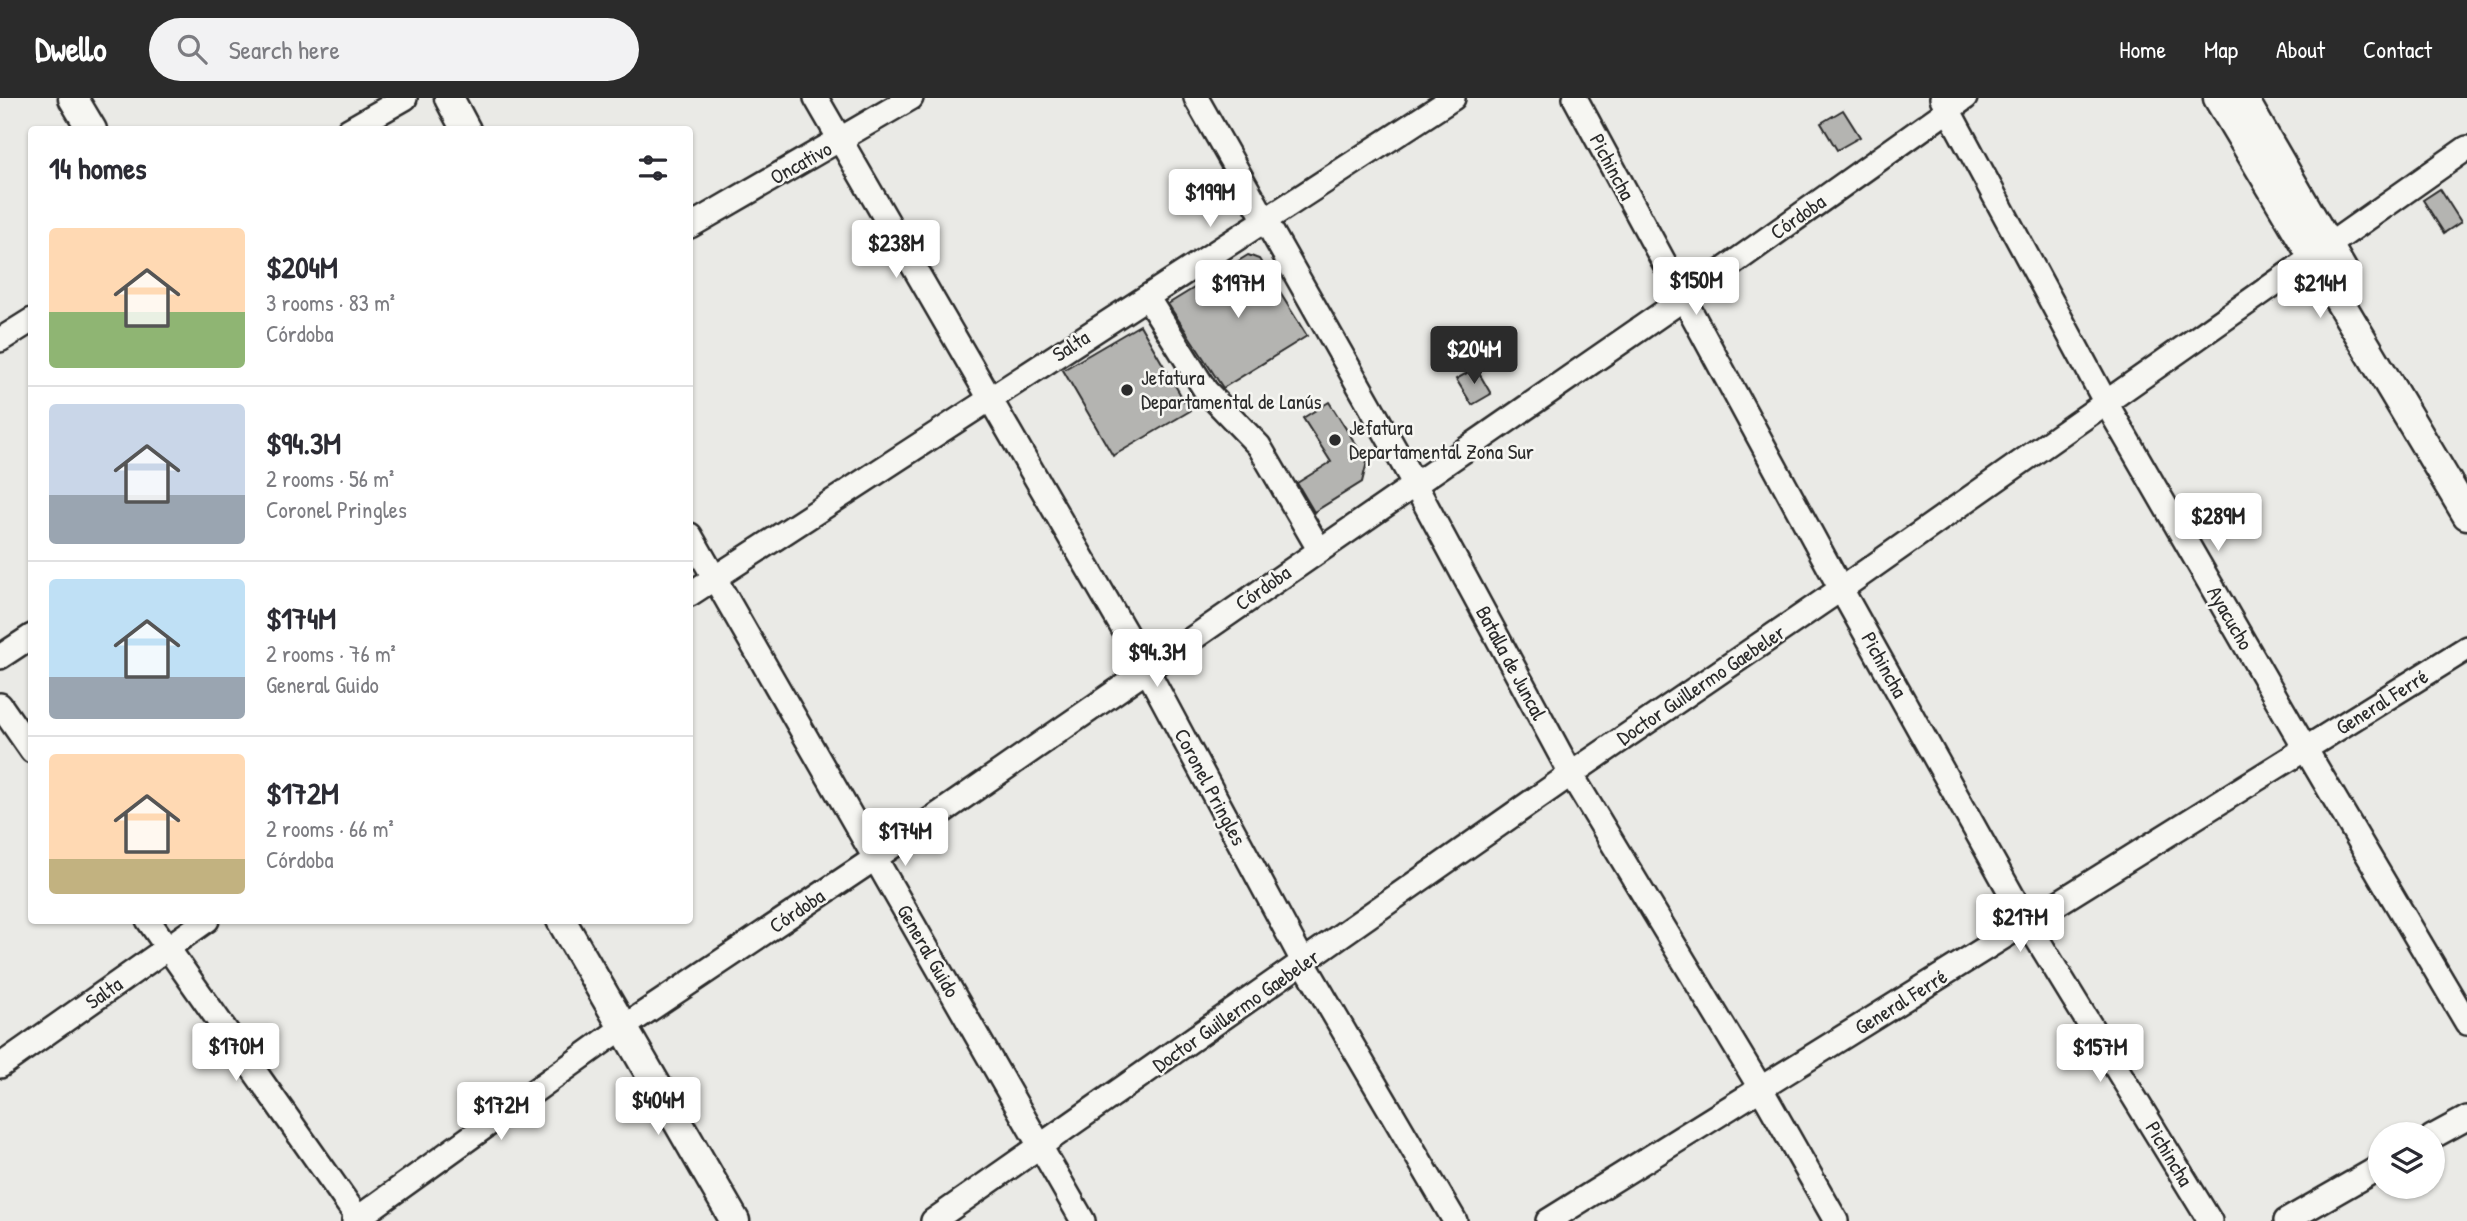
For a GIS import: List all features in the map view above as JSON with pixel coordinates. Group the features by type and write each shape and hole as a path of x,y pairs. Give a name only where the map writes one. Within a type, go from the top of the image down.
{"main road":[{"path":"73,98 90,126"},
{"path":"449,98 464,126"},
{"path":"2218,98 2467,478"},
{"path":"2243,98 2319,251 2467,515"},
{"path":"563,924 735,1221"}],"street":[{"path":"356,126 405,98"},
{"name":"Coronel Pringles","path":"816,98 1147,670 1304,963 1455,1221"},
{"name":"Oncativo","path":"693,224 911,98"},
{"name":"Batalla de Juncal","path":"1196,98 1414,483 1571,774 1761,1089 1836,1221"},
{"name":"Salta","path":"693,592 1453,98"},
{"name":"Pichincha","path":"1575,98 2028,924 2210,1221"},
{"name":"Córdoba","path":"358,1220 622,1028 874,859 1683,299 1952,102"},
{"name":"Ayacucho","path":"1952,102 2106,403 2467,1023"},
{"name":"Doctor Guillermo Gaebeler","path":"933,1221 1571,774 1842,589 2467,148"},
{"path":"1147,297 1206,391 1259,446 1319,549"},
{"path":"0,340 28,322"},
{"name":"General Guido","path":"693,541 1083,1221"},
{"path":"0,657 28,639"},
{"name":"General Ferré","path":"1548,1221 2467,648"},
{"path":"0,705 28,745"},
{"path":"151,924 358,1220"},
{"name":"Salta","path":"0,1066 201,924"},
{"path":"2445,1131 2467,1118"},
{"path":"2286,1221 2368,1174"}],"building":[{"path":"1843,110 1860,137 1837,150 1821,123"},
{"path":"2440,189 2461,222 2444,233 2423,200"},
{"path":"1248,255 1259,259 1307,336 1223,388 1168,304"},
{"name":"Jefatura Departamental de Lanús","path":"1140,325 1190,411 1113,456 1063,370"},
{"path":"1476,368 1491,394 1472,405 1456,379"},
{"name":"Jefatura Departamental Zona Sur","path":"1329,402 1367,462 1362,482 1314,512 1297,483 1331,462 1303,418"}],"place":[{"name":"Jefatura Departamental de Lanús","path":"1127,390"},
{"name":"Jefatura Departamental Zona Sur","path":"1335,440"}]}
